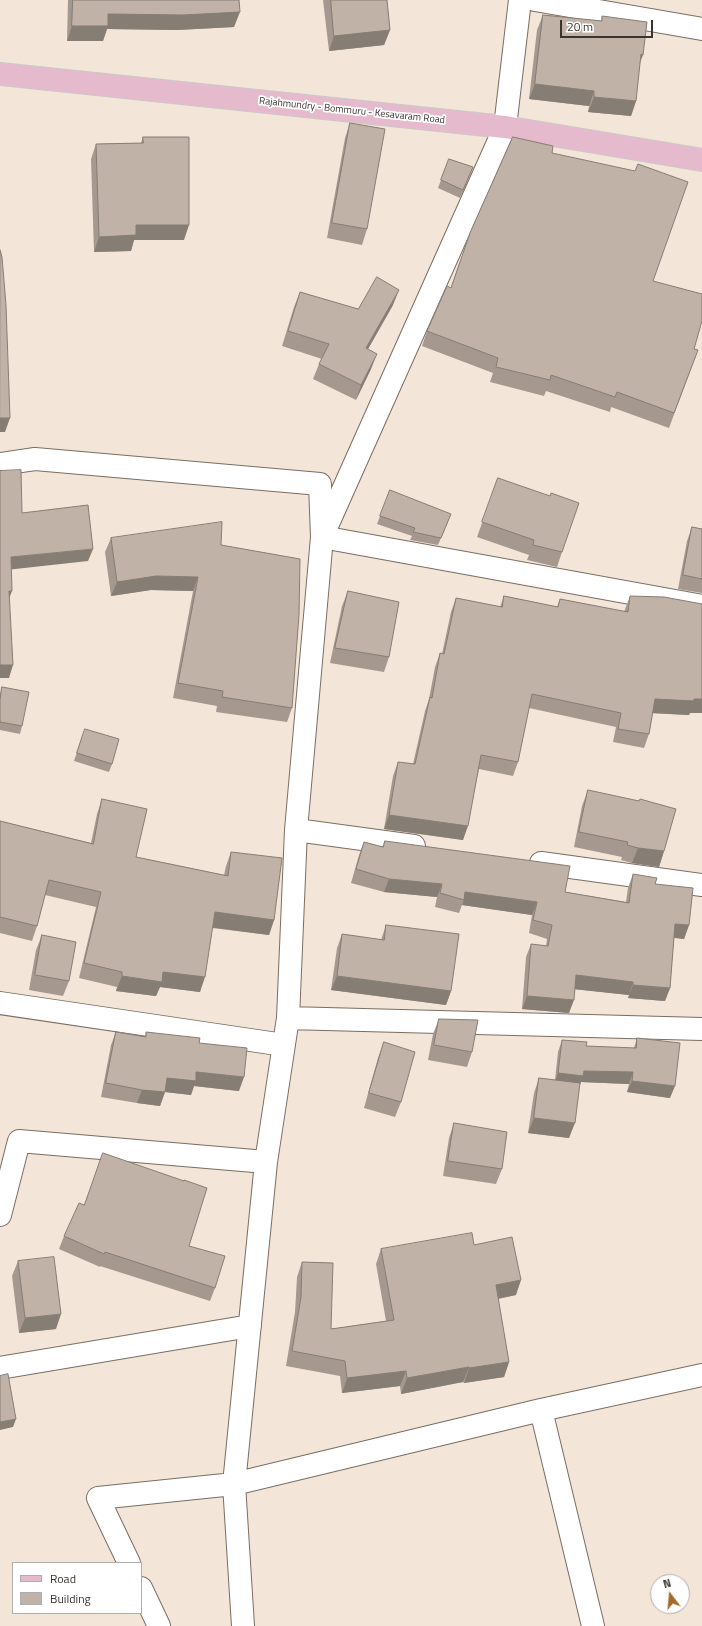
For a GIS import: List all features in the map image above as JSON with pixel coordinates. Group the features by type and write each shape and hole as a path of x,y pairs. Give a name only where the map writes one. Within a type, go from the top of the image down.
{"main road":[{"name":"Rajahmundry - Bommuru - Kesavaram Road","path":"0,74 505,127 702,160"}],"street":[{"path":"322,537 505,127 520,0"},
{"path":"535,0 702,29"},
{"path":"0,464 35,459 320,484 322,537 296,830 288,1018 266,1162 234,1484 243,1626"},
{"path":"322,537 702,606"},
{"path":"296,830 437,849"},
{"path":"522,861 702,885"},
{"path":"0,1003 284,1045"},
{"path":"288,1018 702,1030"},
{"path":"0,1215 19,1141 266,1162"},
{"path":"0,1368 250,1326"},
{"path":"129,1562 98,1498 234,1484 540,1410 702,1375"},
{"path":"540,1410 592,1626"},
{"path":"142,1590 159,1626"}],"building":[{"path":"73,0 239,0 240,12 183,15 108,14 108,26 72,26"},
{"path":"331,0 387,0 390,30 334,36"},
{"path":"543,15 602,21 602,16 647,22 643,55 641,54 636,101 594,97 594,91 535,84"},
{"path":"350,123 385,129 367,229 332,223"},
{"path":"143,137 189,137 189,225 136,225 136,235 99,237 96,144 143,143"},
{"path":"513,137 553,146 552,153 635,171 638,164 688,182 653,281 702,294 702,321 694,349 698,350 674,413 617,392 615,397 551,375 550,380 496,367 498,358 427,331 447,286 451,288 470,233"},
{"path":"449,159 473,167 463,190 441,180"},
{"path":"0,250 2,257 6,305 10,418 0,418"},
{"path":"377,277 399,290 366,348 377,354 361,385 319,364 329,344 288,331 300,292 358,309"},
{"path":"21,470 22,513 88,505 93,549 11,557 12,591 9,591 13,665 0,665 0,471"},
{"path":"498,478 550,496 551,493 579,503 562,552 533,545 534,540 482,522"},
{"path":"390,490 451,514 441,538 413,532 415,528 380,516"},
{"path":"222,522 221,545 300,559 299,615 292,708 222,697 223,691 178,683 198,577 156,576 117,582 111,538"},
{"path":"692,527 702,529 702,579 683,575"},
{"path":"348,591 399,602 389,657 335,648"},
{"path":"504,596 558,607 560,599 628,612 630,596 664,597 702,604 702,699 694,699 694,701 655,699 649,734 618,729 621,713 532,694 518,762 481,755 468,826 389,815 398,762 415,764 430,697 432,698 440,653 444,654 456,598 502,607"},
{"path":"2,687 29,692 22,726 0,722 0,700"},
{"path":"85,729 119,739 112,764 77,753"},
{"path":"588,790 639,801 640,799 676,809 664,851 638,848 627,845 628,842 579,832"},
{"path":"102,799 147,809 136,857 228,876 231,852 282,858 274,920 215,912 205,977 163,972 162,982 122,976 122,972 84,963 101,892 49,880 37,926 0,917 0,821 93,844"},
{"path":"385,841 570,866 565,892 629,903 633,874 657,878 655,884 693,888 689,925 675,924 670,988 633,985 633,982 576,975 574,1000 527,996 531,944 548,946 552,925 533,920 537,902 465,892 464,900 440,893 442,884 389,879 356,869 364,842 383,847"},
{"path":"386,925 459,934 451,991 337,976 342,934 384,940"},
{"path":"42,935 76,942 69,981 35,975"},
{"path":"439,1019 478,1020 472,1052 434,1045"},
{"path":"116,1032 146,1037 146,1032 200,1038 199,1043 247,1048 244,1077 196,1072 196,1081 167,1078 165,1092 142,1090 106,1083"},
{"path":"637,1038 680,1043 675,1086 632,1081 633,1072 584,1071 583,1076 558,1073 562,1040 587,1042 586,1046 636,1048"},
{"path":"384,1042 415,1052 401,1102 369,1093"},
{"path":"539,1078 580,1083 575,1123 534,1118"},
{"path":"454,1123 507,1132 502,1169 448,1161"},
{"path":"103,1153 207,1188 189,1246 225,1256 215,1288 105,1252 104,1254 64,1236 79,1203 84,1205"},
{"path":"472,1233 474,1245 512,1237 521,1280 496,1285 509,1362 469,1367 407,1378 406,1371 347,1378 345,1361 292,1351 301,1297 302,1262 333,1263 331,1329 394,1320 381,1249"},
{"path":"54,1257 61,1314 25,1318 18,1261"},
{"path":"8,1374 16,1419 0,1422 0,1376"}]}
